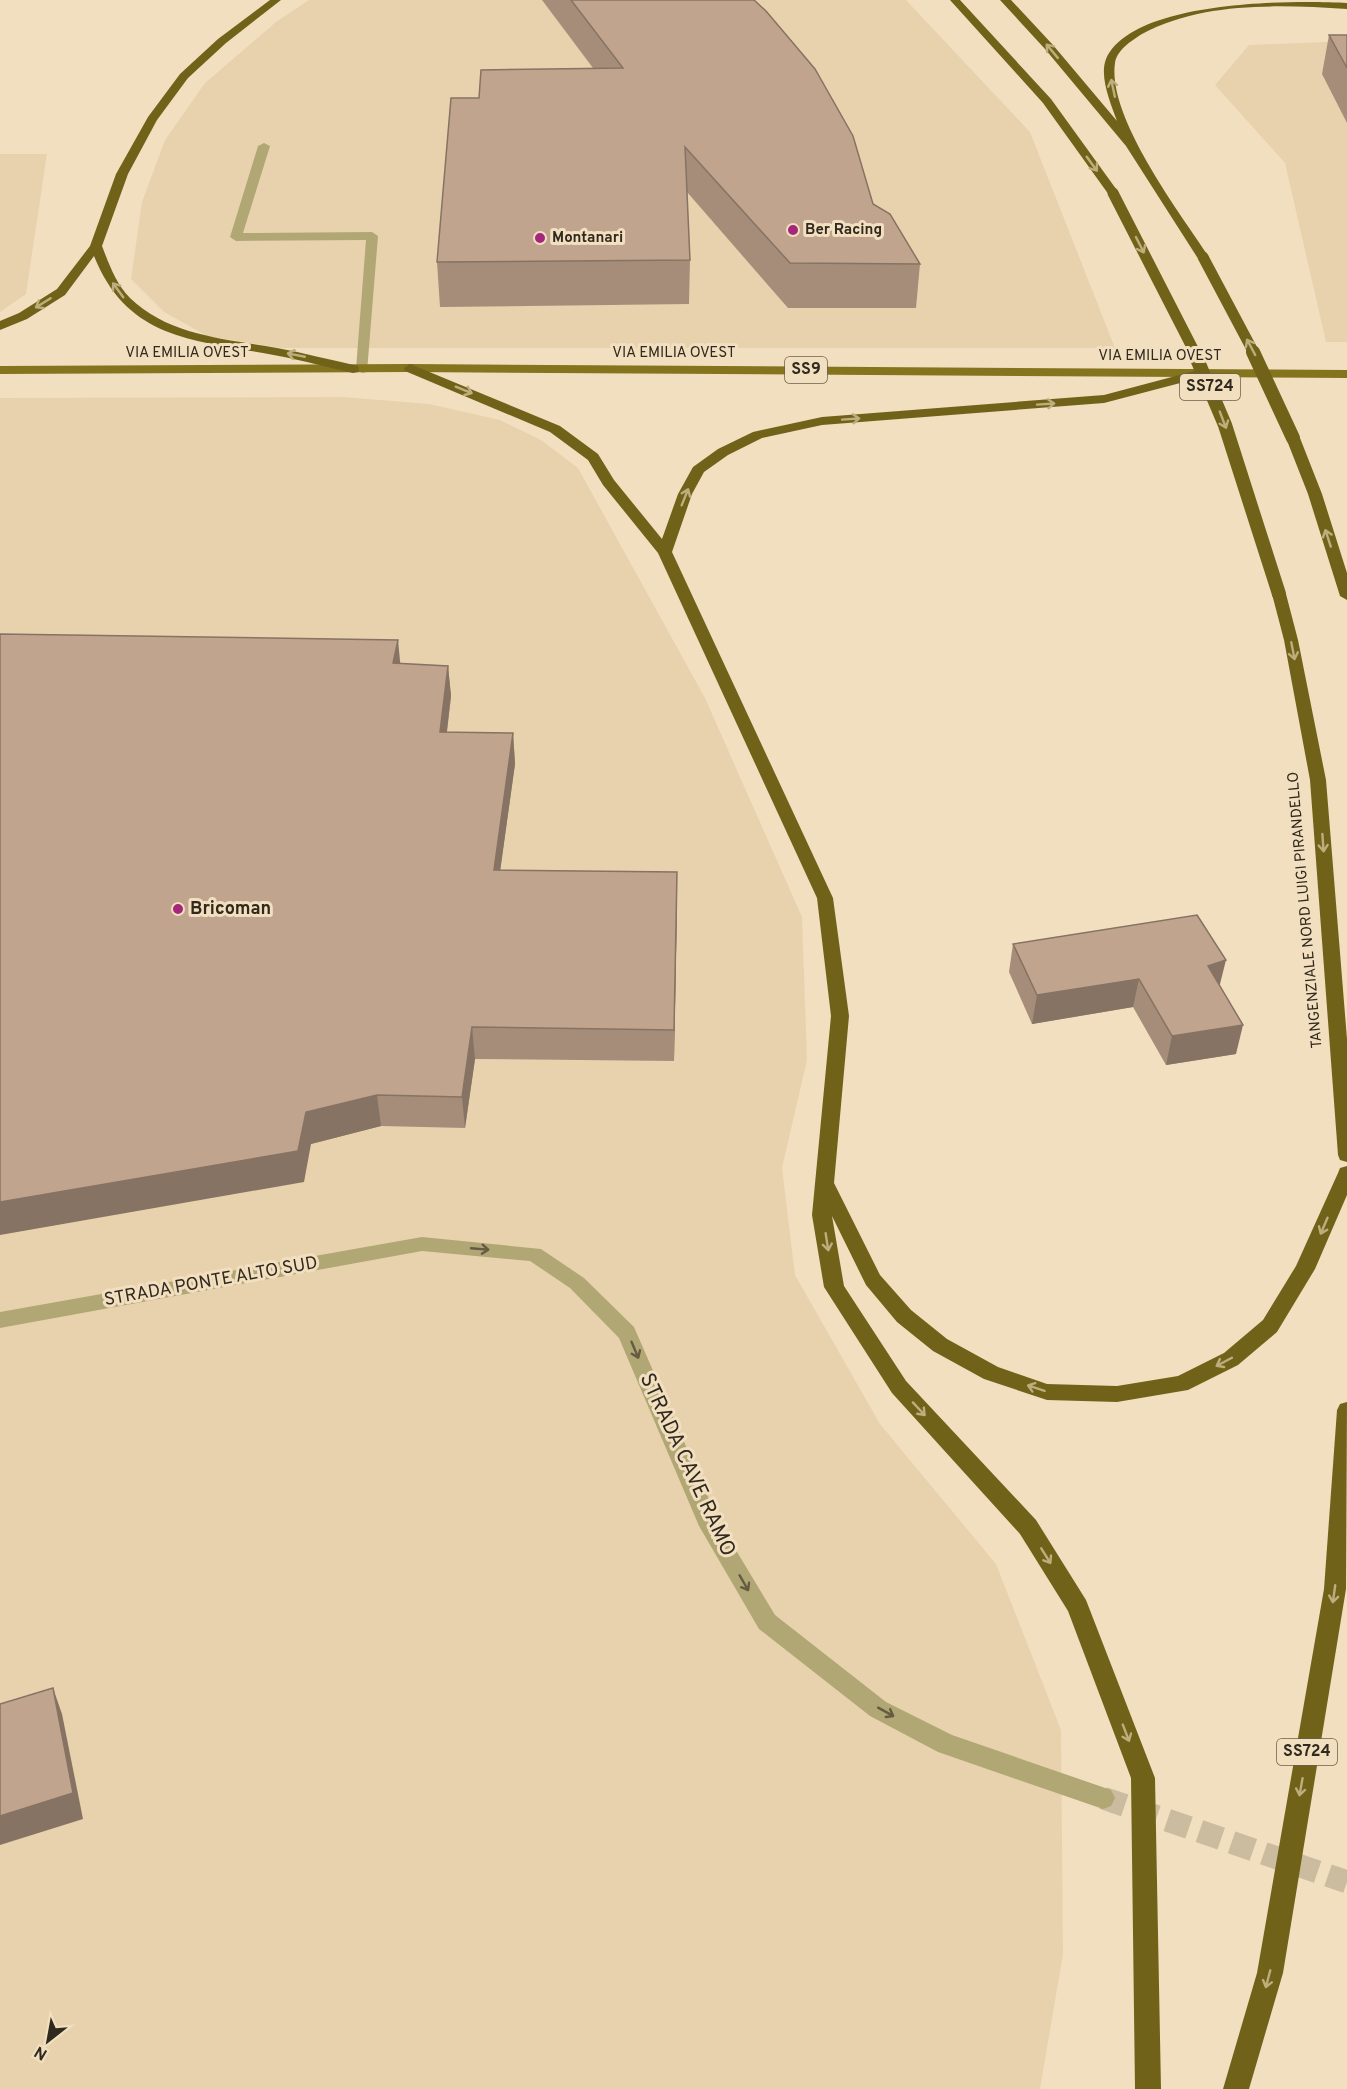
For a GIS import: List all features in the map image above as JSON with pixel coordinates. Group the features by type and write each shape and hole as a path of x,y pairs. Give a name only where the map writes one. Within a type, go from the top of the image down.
{"highway":[{"path":"0,326 23,316 61,292 96,246 122,174 152,119 184,76 222,41 276,0"},
{"path":"944,0 974,18"},
{"name":"TANGENZIALE NORD LUIGI PIRANDELLO","path":"955,0 974,18 1047,101 1113,193 1198,359 1225,425 1279,594 1291,640 1318,780 1347,1155"},
{"name":"SS724","path":"1005,0 1049,47 1130,144 1203,257 1254,352 1293,438 1315,494 1347,595"},
{"path":"1130,144 1113,89 1110,64 1119,46 1136,32 1175,15 1238,3 1277,1 1347,6"},
{"path":"96,246 107,276 126,301 154,322 199,339 304,357 357,369"},
{"path":"410,368 555,429 593,457 608,482 665,552 825,898 840,1017 822,1215 834,1287 898,1387 1028,1527 1078,1606 1143,1778 1148,2089"},
{"path":"665,552 685,494 698,470 723,452 758,435 822,421 1104,399 1202,373"},
{"path":"825,1184 873,1280 904,1316 940,1345 991,1373 1047,1392 1117,1394 1181,1384 1231,1359 1270,1326 1305,1269 1347,1173"},
{"name":"SS724","path":"1236,2089 1270,1973 1335,1588 1347,1410"}],"main road":[{"name":"VIA EMILIA OVEST","path":"0,370 410,368 1347,374"}],"street":[{"path":"264,146 236,237 372,236 357,369"},
{"name":"STRADA PONTE ALTO SUD","path":"0,1320 422,1244"},
{"name":"STRADA CAVE RAMO","path":"422,1244 534,1254 577,1283 627,1333 710,1526 766,1623 879,1709 936,1739 1103,1798"}],"shaded area":[{"path":"309,0 906,0 1030,132 1115,348 281,348 207,336 164,312 131,279 142,202 165,140 205,83 276,22"},
{"path":"1347,41 1347,342 1326,342 1285,163 1215,85 1249,45"},
{"path":"0,154 47,154 26,294 0,312"},
{"path":"343,397 429,404 500,420 541,440 578,468 705,698 802,917 807,1060 782,1168 795,1275 880,1424 996,1564 1061,1730 1063,1954 1040,2089 0,2089 0,398"}],"building":[{"path":"571,0 754,0 815,69 853,136 873,204 890,214 920,264 790,263 685,147 690,260 437,262 451,98 479,98 481,70 623,68"},
{"path":"1329,35 1347,35 1347,68"},
{"name":"Bricoman","path":"0,634 398,640 393,663 448,666 440,732 513,733 494,870 677,872 674,1030 472,1027 462,1097 377,1095 306,1112 298,1151 0,1202"},
{"path":"1197,915 1226,960 1208,966 1243,1025 1172,1036 1139,979 1037,995 1013,944"},
{"path":"53,1688 73,1793 0,1816 0,1704"}],"tunnel":[{"path":"1103,1798 1347,1882"}],"place":[{"name":"Ber Racing","path":"793,230"},
{"name":"Montanari","path":"540,238"},
{"name":"Bricoman","path":"178,909"}]}
